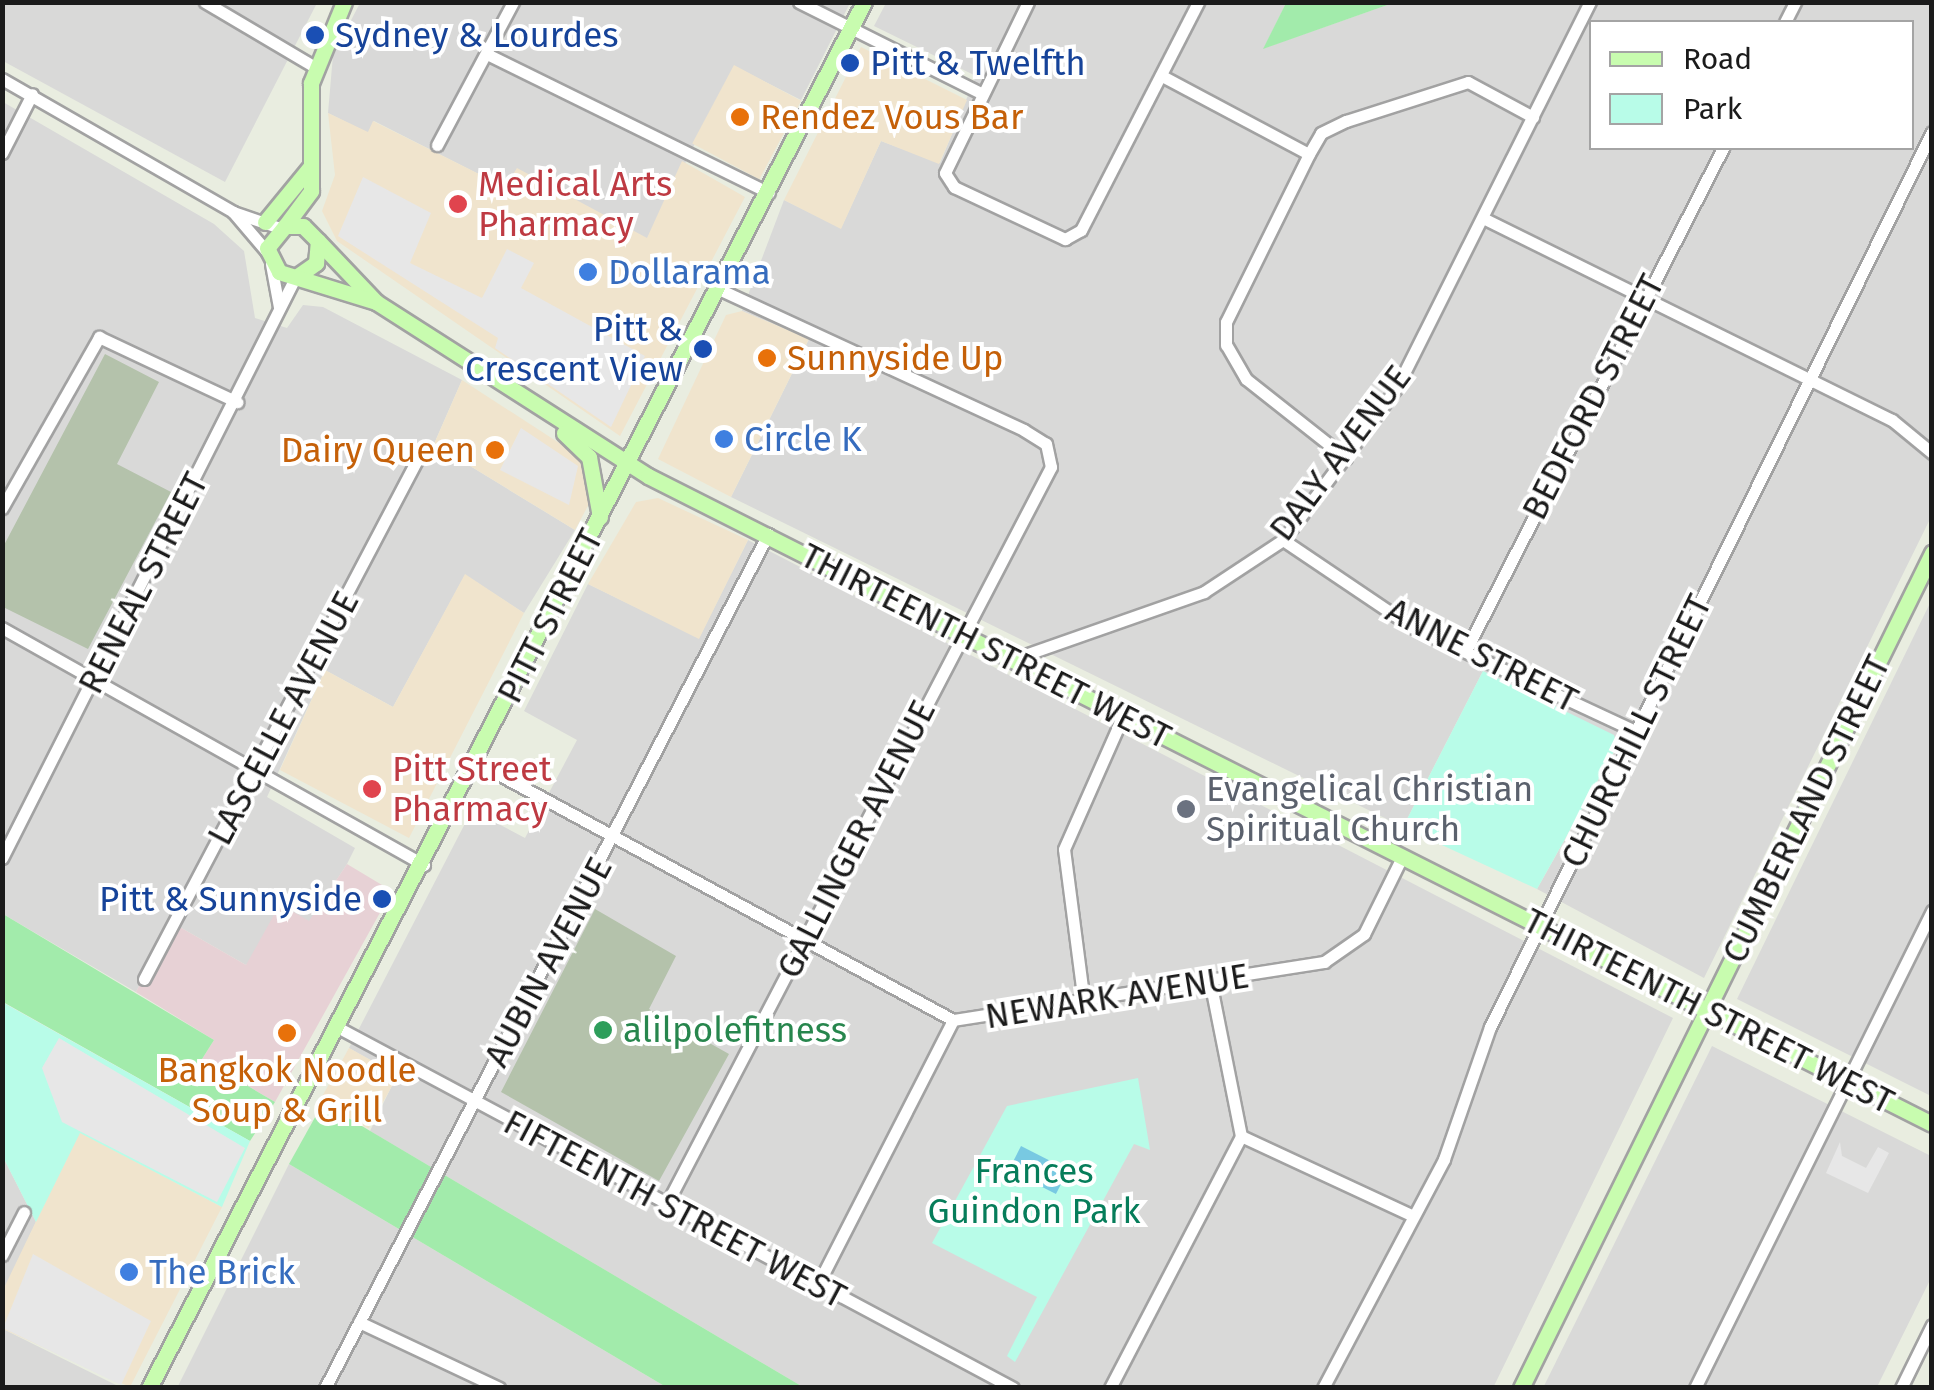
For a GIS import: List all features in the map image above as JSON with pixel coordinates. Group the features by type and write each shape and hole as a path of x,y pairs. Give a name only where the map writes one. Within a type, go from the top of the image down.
{"street":[{"path":"205,2 316,68"},
{"path":"279,307 269,259 277,225 311,190 316,68 344,2"},
{"path":"437,145 513,2"},
{"path":"798,2 981,93"},
{"name":"PITT STREET","path":"149,1388 721,290 864,2"},
{"path":"1028,2 947,166 949,182 1064,239 1080,230 1198,2"},
{"name":"DALY AVENUE","path":"1016,658 1204,592 1283,540 1397,387 1590,2"},
{"path":"487,54 769,193"},
{"path":"1162,76 1309,154"},
{"path":"2,79 233,212 277,225 303,226 376,302 543,412 589,457 600,518"},
{"path":"1346,458 1246,379 1226,345 1226,322 1309,154 1321,133 1346,120 1468,82 1533,117"},
{"path":"2,154 32,94"},
{"name":"CHURCHILL STREET","path":"1323,1388 1413,1216 1540,926 1932,132"},
{"name":"BEDFORD STREET","path":"1466,650 1643,296 1723,150"},
{"path":"233,212 269,259 298,276 376,302"},
{"path":"1483,218 1892,420 1932,453"},
{"path":"298,276 316,262 318,242"},
{"name":"RENEAL STREET","path":"2,858 298,276"},
{"name":"GALLINGER AVENUE","path":"664,1209 1051,467 1046,444 721,290"},
{"path":"2,508 99,337 237,402"},
{"name":"THIRTEENTH STREET WEST","path":"543,412 630,466 965,629 1122,718 1932,1124"},
{"name":"LASCELLE AVENUE","path":"144,979 258,770 419,456"},
{"name":"AUBIN AVENUE","path":"325,1388 768,534"},
{"name":"ANNE STREET","path":"1283,540 1412,626 1635,731"},
{"name":"CUMBERLAND STREET","path":"1521,1388 1932,552"},
{"path":"2,628 95,676 424,865"},
{"path":"1084,1003 1064,849 1122,718"},
{"path":"476,762 802,942 954,1020"},
{"name":"NEWARK AVENUE","path":"817,1286 954,1020 1084,1003 1324,962 1364,934 1402,857"},
{"path":"1695,1388 1932,911"},
{"path":"1110,1388 1241,1136 1210,981"},
{"name":"FIFTEENTH STREET WEST","path":"339,1028 664,1209 1013,1388"},
{"path":"1241,1136 1413,1216"},
{"path":"2,1255 24,1212"},
{"path":"359,1322 499,1388"},
{"path":"1901,1388 1932,1325"}],"shaded area":[{"path":"2,3 317,3 225,182 3,61"},
{"path":"360,3 850,3 801,100 734,66 647,239 517,169 506,188 374,121 368,133 328,113 333,55"},
{"path":"886,3 1286,3 1264,48 1393,3 1931,3 1931,517 1704,978 1537,889 1617,747 1483,671 1403,827 731,497 809,339 742,311 784,200 841,228 881,141 940,163 976,76 874,26"},
{"path":"861,47 967,100 939,164 881,141 841,229 784,200"},
{"path":"734,65 801,101 759,179 692,144"},
{"path":"3,102 214,224 244,251 255,318 287,328 303,305 323,307 462,380 434,444 575,530 524,613 465,575 393,707 325,670 267,797 355,848 347,864 309,922 246,965 171,922 136,992 3,914"},
{"path":"328,113 368,132 373,121 505,187 517,168 647,238 682,161 745,197 620,436 337,241 322,211 335,175"},
{"path":"363,177 431,213 410,263 482,298 507,249 534,263 521,288 645,356 611,427 495,348 498,338 338,236"},
{"path":"742,311 809,339 731,497 658,459 726,315"},
{"path":"105,354 159,382 117,464 171,492 88,649 3,607 3,547"},
{"path":"462,380 590,463 597,489 575,530 434,444"},
{"path":"521,428 578,466 569,505 500,470"},
{"path":"658,498 748,540 699,639 588,584 636,502"},
{"path":"748,540 1673,1018 1493,1388 803,1387 370,1131 397,1075 349,1048 472,810 525,838 577,740 524,711 588,584 699,638"},
{"path":"465,574 524,613 409,838 280,770 325,670 393,707"},
{"path":"1931,601 1931,1096 1737,999"},
{"path":"347,864 392,891 275,1102 202,1059 214,1040 136,992 171,922 246,965 280,904 309,921"},
{"path":"595,909 676,956 649,1009 729,1054 659,1181 501,1092"},
{"path":"59,1038 245,1148 217,1202 62,1122 42,1068"},
{"path":"1712,1046 1931,1156 1931,1278 1877,1387 1543,1388"},
{"path":"349,1048 398,1075 368,1129 319,1101"},
{"path":"79,1132 222,1207 130,1387 3,1329 2,1292"},
{"path":"1840,1142 1842,1156 1866,1168 1878,1147 1889,1153 1868,1193 1826,1173"},
{"path":"1021,1146 1068,1170 1056,1194 1009,1170"},
{"path":"3,1157 36,1222 3,1292"},
{"path":"289,1164 666,1387 177,1388"},
{"path":"33,1254 151,1321 121,1385 3,1328"},
{"path":"3,1329 120,1387 3,1387"}],"green space":[{"path":"1286,2 1393,3 1263,49"},
{"path":"1483,671 1614,735 1617,746 1537,889 1403,827"},
{"path":"3,914 214,1040 202,1059 275,1102 250,1141 3,1002"},
{"path":"2,1002 250,1141 222,1207 80,1133 36,1222 3,1157"},
{"name":"Frances Guindon Park","path":"1138,1078 1150,1150 1134,1144 1015,1362 1007,1356 1037,1297 932,1243 1007,1106"},
{"path":"323,1103 803,1387 666,1387 289,1164"}],"place":[{"name":"Sydney & Lourdes","path":"315,35"},
{"name":"Pitt & Twelfth","path":"850,63"},
{"name":"Rendez Vous Bar","path":"740,117"},
{"name":"Medical Arts Pharmacy","path":"458,204"},
{"name":"Dollarama","path":"588,272"},
{"name":"Pitt & Crescent View","path":"703,349"},
{"name":"Sunnyside Up","path":"767,358"},
{"name":"Circle K","path":"724,439"},
{"name":"Dairy Queen","path":"495,450"},
{"name":"Pitt Street Pharmacy","path":"372,789"},
{"name":"Evangelical Christian Spiritual Church","path":"1186,809"},
{"name":"Pitt & Sunnyside","path":"382,899"},
{"name":"alilpolefitness","path":"603,1030"},
{"name":"Bangkok Noodle Soup & Grill","path":"287,1033"},
{"name":"The Brick","path":"129,1272"}]}
